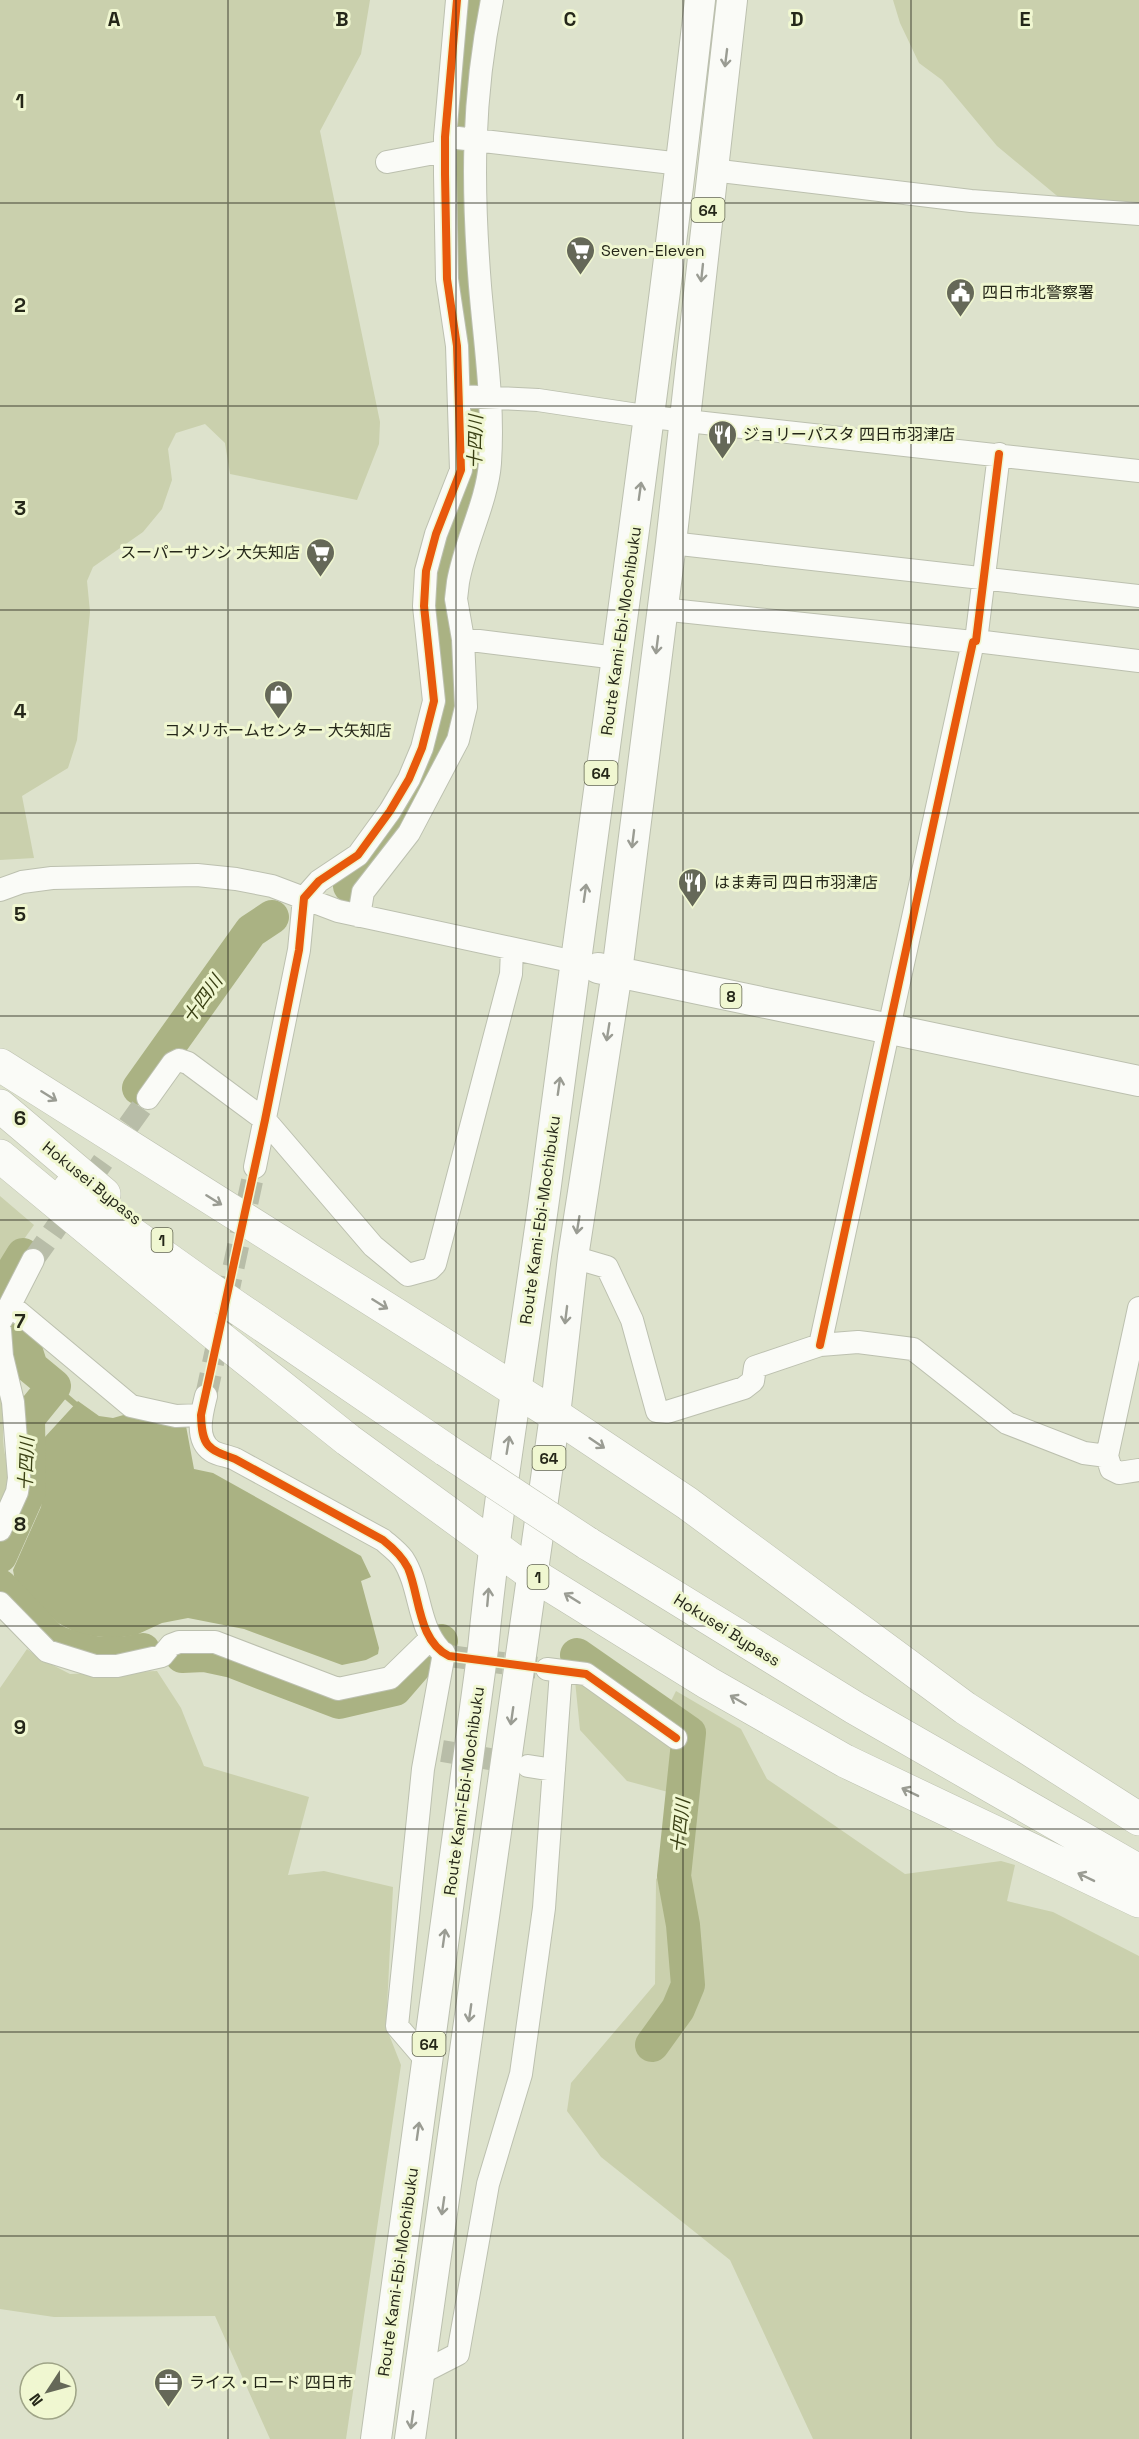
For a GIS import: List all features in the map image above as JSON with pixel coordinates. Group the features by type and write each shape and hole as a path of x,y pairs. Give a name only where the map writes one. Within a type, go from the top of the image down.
{"highway":[{"path":"0,1065 555,1415 687,1503 965,1708 1139,1819"},
{"name":"Hokusei Bypass","path":"0,1106 92,1184 327,1370"},
{"name":"Hokusei Bypass","path":"0,1138 327,1370 587,1543 855,1708 1139,1871"},
{"name":"1","path":"0,1156 210,1330 348,1440 532,1574 708,1683 845,1761 1139,1901"}],"main road":[{"name":"Route Kami-Ebi-Mochibuku","path":"376,2439 483,1649 493,1545 517,1390 651,417 700,0"},
{"name":"64","path":"410,2439 555,1415 573,1257 617,972 661,609 687,421 712,170 732,0"},
{"name":"8","path":"575,962 1139,1081"}],"street":[{"path":"359,916 363,892 409,833 435,753 434,701 424,591 442,558 461,470 457,346 447,279 457,140 457,0"},
{"path":"255,1167 299,950 304,898 319,881 358,855 404,787 435,753 458,740 466,707 463,639 456,599 458,582 489,475 489,398 477,249 457,140 492,0"},
{"path":"387,162 457,140 681,164"},
{"path":"712,170 971,201 1139,214"},
{"path":"460,396 538,400 651,417 1139,471"},
{"path":"820,1345 974,641 999,454"},
{"path":"671,543 1139,596"},
{"path":"661,609 974,641 1139,661"},
{"path":"463,639 617,658"},
{"path":"0,890 22,882 52,878 197,875 272,886 359,916 575,962"},
{"path":"147,1098 173,1063 179,1060 188,1063 265,1120 373,1246 408,1275 430,1269 435,1264 511,974 512,949"},
{"path":"573,1257 607,1267 632,1320 653,1406 657,1411 667,1412 744,1388 753,1381 755,1367 820,1345 858,1342 913,1349 1007,1423 1084,1453 1107,1456"},
{"path":"33,1260 5,1313 131,1406 176,1416 204,1405 202,1437 211,1450 235,1459 383,1540 399,1554 409,1570 439,1648 434,1750 397,2026 427,2061"},
{"path":"1139,1308 1107,1456 1111,1469 1119,1473 1139,1470"},
{"path":"0,1330 2,1356 12,1402 19,1478 17,1492 0,1530"},
{"path":"0,1603 48,1651 95,1666 117,1666 162,1656 171,1645 196,1640 215,1642 338,1689 390,1678 439,1648"},
{"path":"419,2373 458,2354 488,2184 521,2074 544,1908 554,1770 554,1670 586,1674 676,1738"},
{"path":"528,1766 554,1770"}],"shaded area":[{"path":"0,0 370,0 361,54 320,131 380,422 379,444 357,500 230,474 225,443 205,424 176,433 168,449 172,480 162,509 143,532 93,567 87,581 90,612 77,740 68,768 22,796 34,858 0,860"},
{"path":"893,0 1139,0 1139,203 1062,200 997,146 942,80 919,63 900,23"},
{"path":"0,1196 34,1225 0,1273"},
{"path":"0,1367 3,1443 9,1476 0,1508"},
{"path":"78,1401 99,1416 113,1418 127,1414 186,1426 194,1469 213,1473 361,1556 371,1577 361,1581 379,1648 378,1654 366,1660 342,1665 244,1629 188,1618 162,1623 136,1635 115,1638 81,1635 58,1623 15,1581 13,1570 41,1507 45,1477 44,1438"},
{"path":"27,1649 70,1674 157,1671 181,1708 204,1766 309,1797 288,1875 324,1871 393,1887 386,2027 401,2065 346,2439 270,2439 215,2316 54,2317 0,2309 0,1688"},
{"path":"573,1661 668,1707 676,1691 741,1729 767,1779 905,1874 1001,1861 1015,1865 1007,1901 1053,1912 1139,1956 1139,2439 813,2439 730,2260 601,2157 567,2111 571,2083 655,1984 656,1879 667,1871 681,1818 668,1792 627,1781 580,1730"}],"waterway":[{"name":"十四川","path":"350,886 389,840 423,786 445,729 451,699 441,579 459,511 477,472 478,457 476,384 465,275 460,149 474,0"},
{"name":"十四川","path":"139,1088 251,931 272,917"},
{"name":"十四川","path":"0,1301 9,1278 23,1255"},
{"name":"十四川","path":"0,1556 29,1491 28,1418 54,1386 31,1367 20,1333 11,1320"},
{"path":"54,1386 75,1404"},
{"name":"十四川","path":"0,1586 50,1639 73,1648 96,1653 119,1654 143,1650"},
{"name":"十四川","path":"182,1656 204,1655 232,1661 339,1702 395,1689 427,1652 441,1641"},
{"name":"十四川","path":"577,1655 689,1733 674,1876 683,1925 688,1985 678,2009 652,2045"}],"tunnel":[{"path":"33,1260 148,1098"},
{"path":"206,1396 255,1167"},
{"path":"449,1656 547,1669"},
{"path":"442,1751 520,1764"}],"cycle path":[{"path":"457,0 445,137 445,174 447,279 457,346 461,470 436,534 426,571 424,606 434,701 422,748 409,779 390,811 358,855 319,881 304,898 299,950 201,1415 203,1434 212,1449 235,1459 383,1540 394,1549 408,1568 421,1617 431,1640 449,1656 586,1674 676,1738"},
{"path":"820,1345 973,642 976,641 999,454"}],"place":[{"name":"Seven-Eleven","path":"580,276"},
{"name":"四日市北警察署","path":"961,318"},
{"name":"ジョリーパスタ 四日市羽津店","path":"722,460"},
{"name":"スーパーサンシ 大矢知店","path":"321,578"},
{"name":"コメリホームセンター 大矢知店","path":"278,720"},
{"name":"はま寿司 四日市羽津店","path":"693,908"},
{"name":"ライス・ロード 四日市","path":"168,2408"}]}
